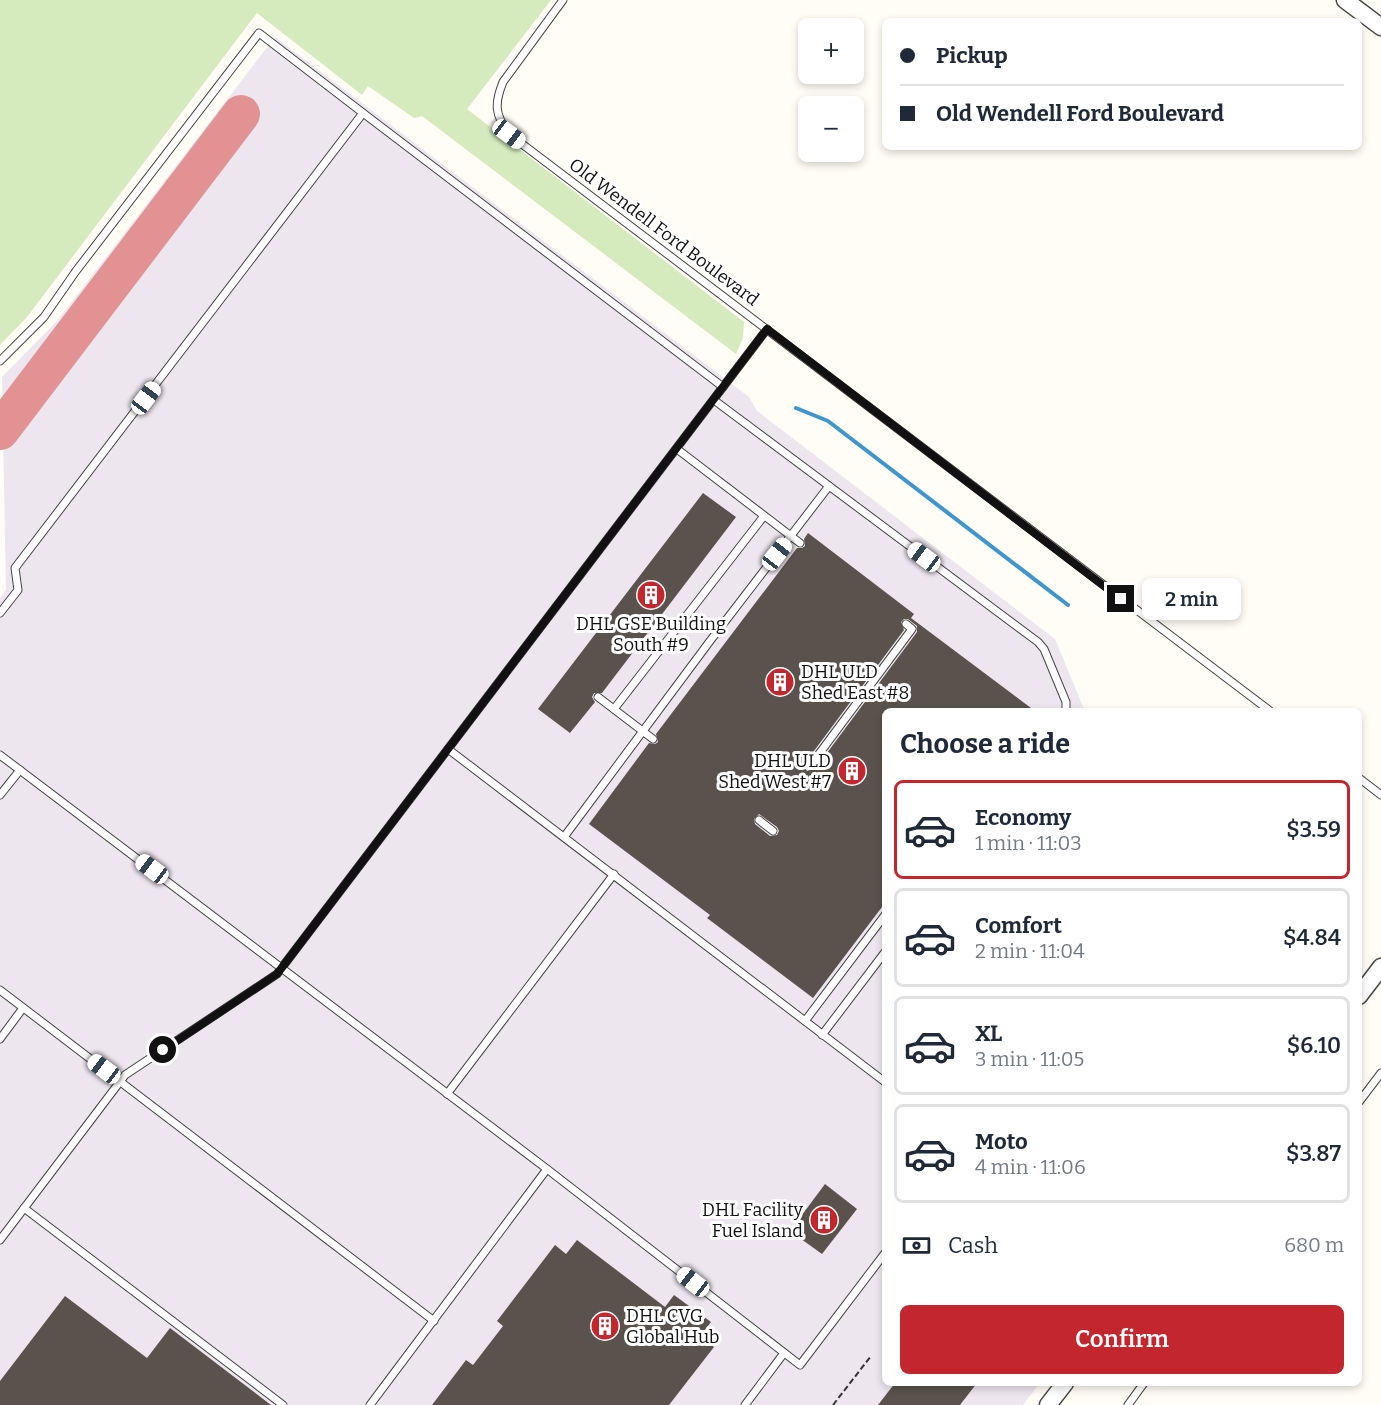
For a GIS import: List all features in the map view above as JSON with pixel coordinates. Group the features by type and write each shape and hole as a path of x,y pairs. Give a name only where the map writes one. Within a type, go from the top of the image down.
{"street":[{"path":"1345,0 1381,27"},
{"path":"1362,992 1381,967"},
{"path":"1048,1405 1063,1386"}],"lane":[{"name":"Old Wendell Ford Boulevard","path":"563,0 503,82 497,96 496,108 501,123 509,134 1266,708"},
{"path":"0,361 44,316 259,33 723,387"},
{"path":"0,613 18,590 15,568 363,113"},
{"path":"0,1240 125,1075 277,974 767,329"},
{"path":"714,400 1038,642 1044,648 1066,702 1066,708"},
{"path":"676,449 800,543"},
{"path":"564,837 829,486"},
{"path":"614,709 764,516"},
{"path":"810,766 912,629 906,624"},
{"path":"598,697 653,739"},
{"path":"448,749 882,1080"},
{"path":"0,755 547,1169 800,1365 882,1257"},
{"path":"0,795 20,770"},
{"path":"1362,780 1381,795"},
{"path":"759,820 773,831"},
{"path":"447,1094 614,874"},
{"path":"805,1021 882,919"},
{"path":"822,1035 882,956"},
{"path":"0,990 434,1321"},
{"path":"0,1039 23,1008"},
{"path":"1362,1098 1381,1073"},
{"path":"370,1405 547,1169"},
{"path":"24,1209 283,1405"},
{"path":"745,1405 784,1353"},
{"path":"1128,1405 1142,1386"}],"path":[{"path":"833,1405 871,1356"}],"shaded area":[{"name":"DHL CVG Global Hub","path":"275,37 749,397 757,411 1055,639 1084,708 882,708 882,1386 1038,1386 1023,1405 0,1405 0,598 6,590 2,377 57,321"}],"green space":[{"path":"0,0 551,0 467,109 744,322 743,338 736,354 422,116 414,118 368,86 362,95 257,13 27,317 0,345"}],"building":[{"name":"DHL GSE Building South #9","path":"703,493 736,517 602,693 594,693 592,697 595,702 570,733 538,709"},
{"path":"808,533 914,614 911,618 1031,708 882,708 882,907 813,998 707,918 710,915 589,824 649,743 658,742 656,734 797,548 805,546 804,539","holes":["908,619 917,626 917,632 815,769 807,771 805,763 904,630 901,622","759,814 779,831 777,835 770,836 755,824 754,819"]},
{"name":"DHL Facility Fuel Island","path":"825,1184 857,1209 822,1254 790,1231"},
{"name":"DHL CVG Global Hub","path":"577,1240 665,1307 674,1295 711,1322 700,1336 714,1347 669,1405 432,1405 466,1360 473,1365 503,1326 497,1321 555,1245 566,1254"},
{"path":"65,1296 147,1358 170,1328 271,1405 0,1405 0,1381"},
{"path":"893,1386 975,1386 960,1405 878,1405"}],"waterway":[{"path":"796,408 828,421 1068,605"}],"taxiway":[{"path":"0,431 241,114"}],"place":[{"name":"DHL GSE Building South #9","path":"651,595"},
{"name":"DHL ULD Shed East #8","path":"780,682"},
{"name":"DHL ULD Shed West #7","path":"852,771"},
{"name":"DHL Facility Fuel Island","path":"824,1220"},
{"name":"DHL CVG Global Hub","path":"605,1326"}],"route":[{"path":"163,1050 277,974 767,329 1121,599"}]}
